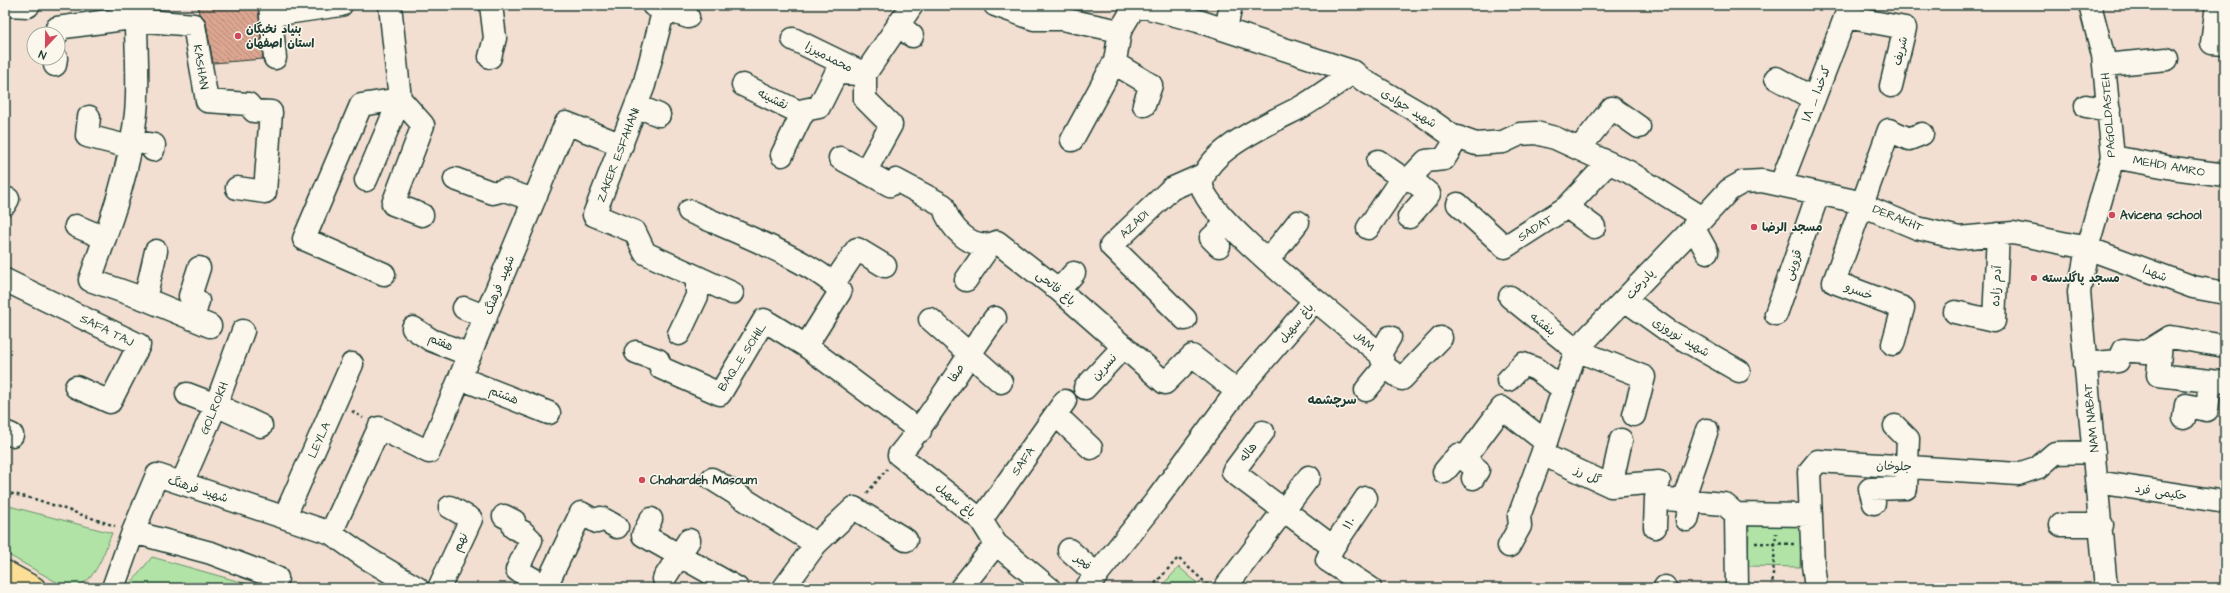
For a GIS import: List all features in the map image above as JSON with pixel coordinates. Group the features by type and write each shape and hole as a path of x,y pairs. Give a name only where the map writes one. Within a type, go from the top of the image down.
{"main road":[{"path":"5,572 34,588"}],"street":[{"path":"5,5 28,6"},
{"path":"275,58 271,10 341,5"},
{"path":"366,180 400,99 390,5"},
{"path":"490,57 494,38 491,5"},
{"path":"865,172 891,125 865,99 865,74 905,30 912,5"},
{"path":"1226,30 1231,5"},
{"name":"PAGOLDASTEH","path":"2087,248 2113,157 2105,65 2090,5"},
{"path":"2217,5 2212,43 2225,44"},
{"path":"661,6 688,17"},
{"name":"ZAKER ESFAHANI","path":"661,6 644,86 594,215 635,232 644,253 732,293"},
{"path":"1000,6 1034,19 1062,19 1120,31"},
{"name":"شهید جوادی","path":"1072,140 1115,61 1120,31 1133,9 1139,7 1192,13 1226,30 1354,72 1363,80 1458,137 1476,144 1503,142 1520,134 1536,133 1555,138 1628,172 1698,222"},
{"name":"شریف","path":"1848,11 1905,28 1891,86"},
{"name":"۱۸ _ کدخدا","path":"1781,184 1848,11"},
{"path":"127,15 136,112 131,144 117,203 90,280 145,299 202,323 198,301 190,296 199,268"},
{"name":"KASHAN","path":"66,26 127,15 194,25 207,101 248,104 254,111 271,112 265,192 237,188"},
{"name":"محمدمیرزا","path":"793,39 865,74"},
{"path":"2105,65 2167,59"},
{"path":"1115,61 1119,66 1151,85 1144,105"},
{"path":"1205,174 1210,165 1226,149 1304,105 1354,72"},
{"path":"782,155 804,110 819,107 836,73 865,74"},
{"path":"1776,78 1814,99"},
{"name":"نقشینه","path":"744,85 803,114"},
{"path":"400,99 423,125 393,204 422,216"},
{"path":"384,274 304,239 361,104 400,99"},
{"path":"637,106 660,115"},
{"path":"2086,106 2109,110"},
{"path":"1579,149 1612,108 1639,127"},
{"path":"89,117 87,136 131,144 154,145 153,150"},
{"name":"شهید فرهنگ","path":"379,428 429,452 566,123 622,145"},
{"path":"1861,204 1889,130 1909,139 1922,134"},
{"path":"1368,228 1406,178 1426,161 1444,159 1458,137"},
{"name":"MEHDI AMRO","path":"2113,157 2173,168 2225,175"},
{"name":"باغ فاتحی","path":"840,158 890,185 896,180 943,205 947,219 972,243 990,245 997,242 1059,290 1165,383 1192,356 1237,391"},
{"path":"1378,161 1429,194 1409,217"},
{"name":"SADAT","path":"1458,204 1505,247 1567,207 1608,163"},
{"name":"باغ سهیل","path":"1092,581 1214,426 1237,391 1315,300 1227,223 1204,195 1202,183 1205,174"},
{"name":"AZADI","path":"1185,320 1111,246 1171,190 1205,174"},
{"path":"455,179 493,193 504,190 534,200"},
{"path":"1707,252 1698,222 1729,190 1743,182 1762,181 1781,184"},
{"name":"DERAKHT","path":"1781,184 1861,204 1917,228 1959,238 2013,233 2087,248"},
{"name":"قزوینی","path":"1776,314 1818,194"},
{"name":"خسرو","path":"1861,204 1834,282 1903,308 1893,344"},
{"path":"1567,207 1594,227"},
{"path":"689,211 782,253 834,283 840,292 806,346"},
{"path":"1268,260 1298,222"},
{"name":"پادرخت","path":"1576,350 1698,222"},
{"path":"1219,246 1211,238 1227,223"},
{"path":"76,226 105,238"},
{"name":"آدم زاده","path":"1955,312 1994,321 1998,234"},
{"path":"966,280 990,245"},
{"name":"شهدا","path":"2087,248 2193,287 2225,292"},
{"name":"NAM NABAT","path":"2087,248 2079,292 2102,525 2106,588"},
{"path":"834,283 857,249 886,266"},
{"path":"145,299 156,251"},
{"path":"1059,290 1074,273"},
{"path":"679,334 697,296 697,277"},
{"name":"SAFA TAJ","path":"5,280 139,345 110,402 76,387"},
{"name":"بنفشه","path":"1510,297 1576,350 1644,377 1634,415"},
{"name":"JAM","path":"1315,300 1385,353 1402,379 1441,338"},
{"name":"شهید نوروزی","path":"1625,300 1667,330 1740,371"},
{"path":"464,308 486,317"},
{"name":"صفا","path":"920,431 969,352 995,318"},
{"path":"930,319 969,352 1001,382"},
{"name":"BAQ_E SOHIL","path":"636,352 658,360 661,368 720,394 764,320 806,346 920,431"},
{"name":"هفتم","path":"413,328 431,340 470,355"},
{"name":"GOLROKH","path":"182,484 216,405 243,331"},
{"path":"2085,364 2118,361 2123,350 2146,352 2170,337 2224,346 2225,344"},
{"path":"2161,343 2158,375 2215,382 2207,410 2186,405 2184,418"},
{"name":"نسرین","path":"1085,388 1124,346"},
{"path":"1509,546 1520,526 1519,516 1544,448 1576,350"},
{"path":"1366,390 1385,353"},
{"name":"LEYLA","path":"285,516 352,364"},
{"path":"1508,380 1524,364 1536,369 1563,389"},
{"name":"هشتم","path":"460,378 549,413"},
{"path":"187,394 216,405 261,426"},
{"name":"SAFA","path":"981,520 1060,408 1091,448"},
{"name":"گل رز","path":"1464,459 1502,408 1544,448 1611,486 1659,482"},
{"path":"1874,503 1870,489 1906,488 1908,439 1895,426"},
{"path":"331,533 379,428"},
{"path":"1687,507 1707,430"},
{"path":"899,455 920,431"},
{"name":"هاله","path":"1263,432 1233,472 1282,511"},
{"path":"1611,486 1621,440"},
{"name":"جلوخان","path":"1816,588 1812,545 1809,472 1818,461 2018,474 2039,467 2055,453 2094,452"},
{"name":"باغ سهیل","path":"899,455 981,520 996,544 1049,588"},
{"path":"1444,472 1458,455 1478,470 1473,478"},
{"name":"شهید فرهنگ","path":"113,588 133,532 158,475 285,516 331,533 364,557 417,588"},
{"path":"1225,588 1309,477"},
{"path":"712,479 816,544"},
{"name":"حکیمی فرد","path":"2097,482 2225,502"},
{"name":"۱۱۰","path":"1332,547 1366,498"},
{"path":"1655,527 1656,498 1687,507 1724,504 1736,514 1811,515"},
{"name":"نهم","path":"439,588 471,519 450,507"},
{"path":"784,588 816,544 854,508 906,540"},
{"path":"1282,511 1332,547 1327,560 1370,588"},
{"path":"504,516 514,521 514,528 523,532 531,540 518,570 548,587 581,512 597,522 601,518 617,527"},
{"path":"1736,514 1737,588"},
{"path":"651,519 643,535 684,548 736,588"},
{"path":"2061,526 2102,525"},
{"path":"133,532 211,553 277,578"},
{"path":"961,588 996,544"},
{"path":"664,579 684,548"},
{"name":"فجر","path":"1069,550 1092,581"}],"path":[{"path":"336,402 379,428"},
{"path":"854,508 899,455"},
{"path":"5,492 38,500 133,532"},
{"path":"1772,588 1776,544 1776,514"},
{"path":"1737,543 1812,545"},
{"path":"1151,588 1178,558 1211,588"}],"green space":[{"path":"5,505 112,533 101,560 91,576 85,582 77,586 67,588 5,553"},
{"path":"1749,523 1801,524 1800,567 1748,566"},
{"path":"152,557 262,588 127,588"},
{"path":"1179,567 1203,588 1160,588"}],"building":[{"name":"بنیاد نخبگان استان اصفهان","path":"198,5 258,5 263,59 213,63 206,23 204,18 199,14"}],"place":[{"name":"بنیاد نخبگان استان اصفهان","path":"238,36"},
{"name":"Avicena school","path":"2112,215"},
{"name":"مسجد الرضا","path":"1754,227"},
{"name":"مسجد پاگلدسته","path":"2034,278"},
{"name":"Chahardeh Masoum","path":"642,480"}],"district":[{"name":"سرچشمه","path":"1332,399"}]}
